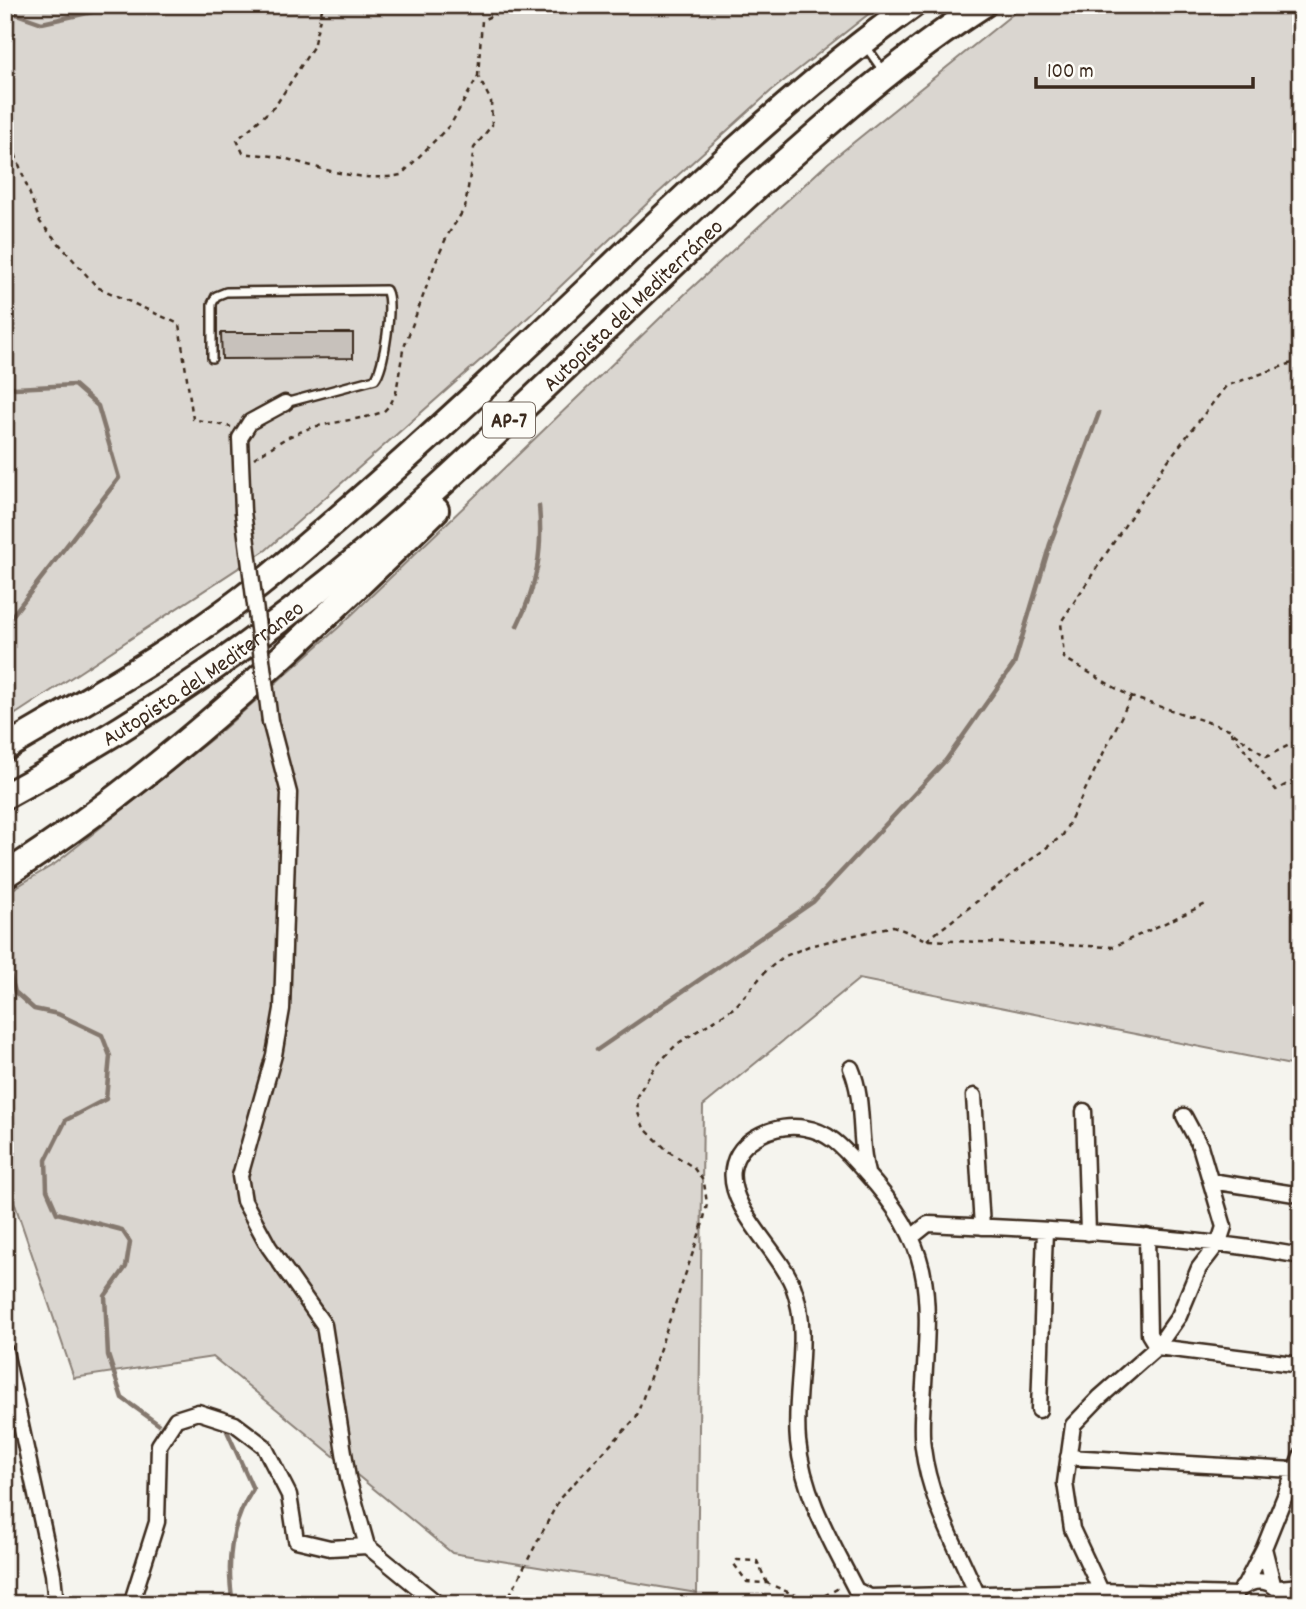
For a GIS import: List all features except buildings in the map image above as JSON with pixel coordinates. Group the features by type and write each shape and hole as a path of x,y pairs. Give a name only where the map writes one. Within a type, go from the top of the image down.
{"highway":[{"name":"Autopista del Mediterráneo","path":"5,748 114,685 266,580 494,378 777,113 862,42 913,5"},
{"name":"Autopista del Mediterráneo","path":"5,796 157,706 285,615 404,518 805,143 887,76 983,5"},
{"path":"5,875 91,818 218,716 284,657 583,367 615,320"}],"street":[{"path":"285,403 250,422 243,430 238,448 243,512 270,720 289,793 282,1009 274,1055 240,1176 244,1201 269,1247 309,1300 324,1325 348,1478 367,1546 438,1604"},
{"path":"841,1146 856,1139 859,1125 860,1093 851,1068"},
{"path":"974,1096 982,1227"},
{"path":"1084,1111 1088,1233"},
{"path":"1102,1597 1072,1529 1065,1483 1073,1425 1157,1347 1179,1316 1199,1268 1219,1242 1224,1227 1211,1181 1184,1116"},
{"path":"859,1125 867,1175"},
{"path":"978,1594 936,1499 925,1462 922,1427 928,1287 913,1236 867,1175 841,1146 822,1132 789,1127 768,1132 740,1151 735,1160 732,1181 740,1203 793,1285 800,1317 798,1441 812,1501 856,1590 870,1597 978,1594 1102,1597 1238,1595 1276,1586 1301,1586"},
{"path":"1211,1181 1301,1195"},
{"path":"913,1236 928,1224 1045,1230 1219,1242 1301,1256"},
{"path":"1039,1410 1045,1230"},
{"path":"1147,1236 1149,1334 1157,1347"},
{"path":"1157,1347 1301,1365"},
{"path":"5,1351 53,1574 55,1604"},
{"path":"131,1604 157,1522 159,1445 176,1419 198,1412 235,1424 264,1446 289,1495 296,1540 330,1548 367,1546"},
{"path":"1238,1595 1264,1549 1301,1456"},
{"path":"1068,1457 1294,1470"},
{"path":"1264,1549 1276,1586 1286,1604"}],"lane":[{"path":"862,42 887,76"},
{"path":"212,358 212,304 216,296 226,292 386,290 391,297 391,317 385,332 381,368 375,379 285,403"}],"path":[{"path":"5,25 16,5"},
{"path":"323,5 313,47 276,105 237,140 243,153 285,159 328,172 390,177 401,175 451,124 478,76 482,20 517,5"},
{"path":"239,466 312,427 366,417 383,412 390,405 396,393 403,350 435,264 447,236 465,208 474,148 492,125 491,101 478,76"},
{"path":"5,125 40,222 97,287 178,324 192,419 243,430"},
{"path":"1301,360 1226,386 1166,463 1061,622 1064,658 1131,697 1229,729 1266,757 1301,739"},
{"path":"927,940 1063,835 1131,697"},
{"path":"1229,729 1276,790 1301,777"},
{"path":"505,1604 560,1498 636,1418 703,1223 708,1204 704,1182 693,1167 668,1151 644,1128 638,1113 637,1096 643,1083 677,1044 735,1007 783,957 809,946 892,926 927,940 1113,947 1206,904"},
{"path":"767,1583 757,1561 737,1560 734,1564 742,1578 755,1584 767,1583 818,1604 822,1597 852,1581"}],"shaded area":[{"path":"5,5 880,5 771,91 655,196 519,326 266,550 5,721"},
{"path":"1024,5 1301,5 1301,1067 859,979 703,1106 697,1593 452,1553 213,1357 74,1378 5,1175 5,894 56,863 219,733 339,627 685,294 828,163"}],"waterway":[{"path":"5,10 42,23 124,5"},
{"path":"5,383 15,388 74,385 98,406 119,478 5,625"},
{"path":"597,1050 813,902 946,760 1014,664 1050,544 1099,413"},
{"path":"517,626 537,568 539,506"},
{"path":"5,956 15,992 34,1009 58,1014 102,1035 110,1056 106,1099 66,1120 46,1160 47,1190 57,1213 122,1230 130,1242 126,1267 105,1296 108,1355 122,1398 158,1424"},
{"path":"227,1431 253,1489 239,1516 232,1544 230,1573 233,1604"}]}
